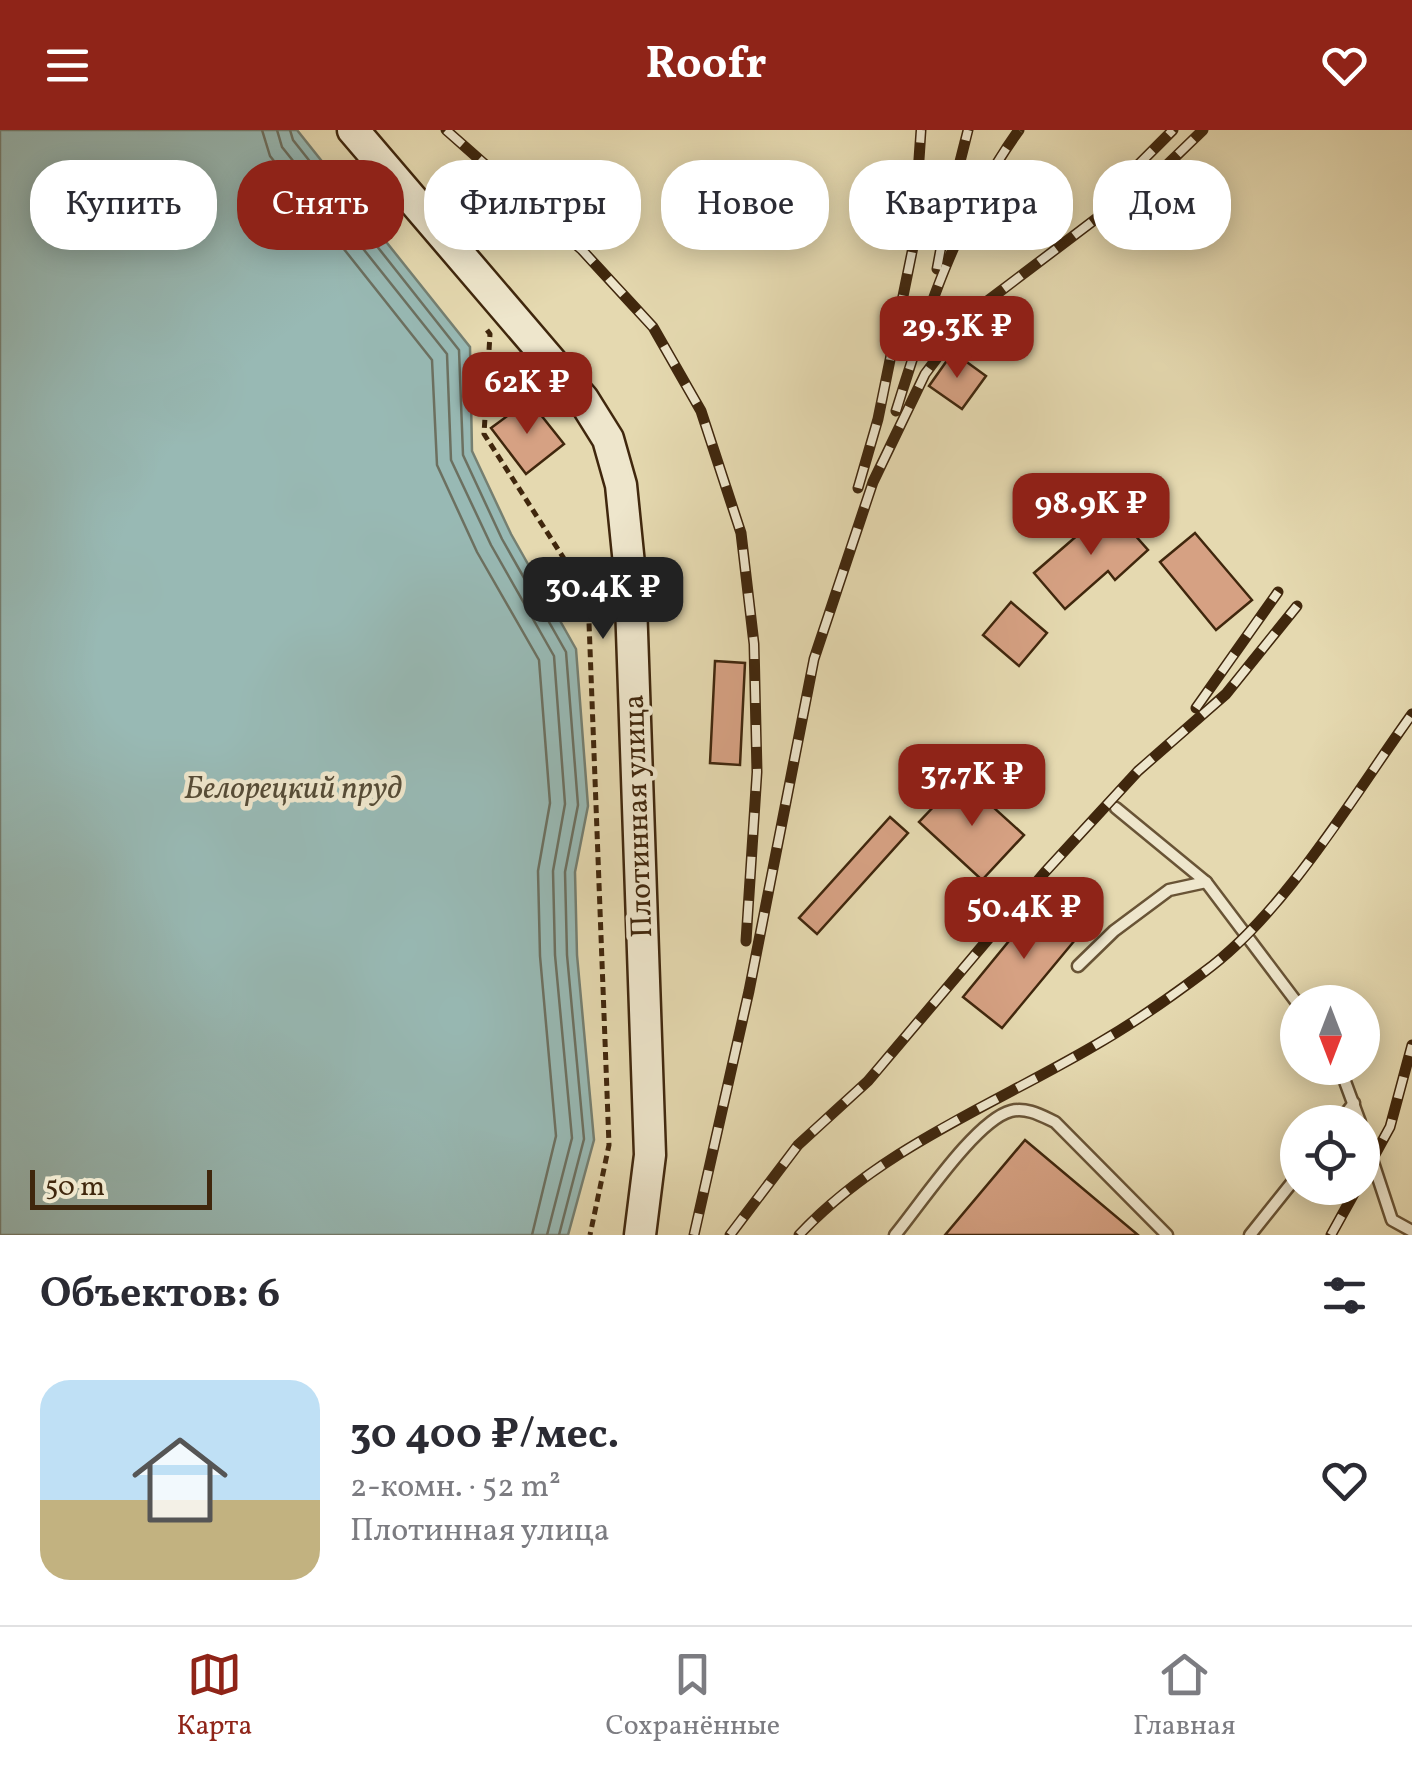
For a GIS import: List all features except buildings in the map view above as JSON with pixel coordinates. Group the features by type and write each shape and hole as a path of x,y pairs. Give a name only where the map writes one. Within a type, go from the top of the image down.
{"street":[{"name":"Плотинная улица","path":"352,130 583,399 608,440 621,485 630,574 650,1156 640,1235"}],"lane":[{"path":"1116,808 1206,882 1284,985"},
{"path":"1078,966 1114,931 1169,890 1206,882"},
{"path":"1347,1085 1354,1103"},
{"path":"896,1235 980,1129 1011,1111 1032,1111 1056,1122 1167,1235"},
{"path":"1380,1184 1392,1220 1412,1230"},
{"path":"1250,1235 1280,1198"}],"path":[{"path":"478,320 490,334 484,434 588,596 608,1145 590,1235"}],"water":[{"name":"Белорецкий пруд","path":"0,130 297,130 321,160 237,160 237,250 393,250 470,347 472,451 511,534 576,649 588,806 575,872 577,955 594,1140 568,1235 0,1235"}],"railway":[{"path":"446,130 582,250 653,327 701,411 741,533 754,644 757,772 746,941"},
{"path":"858,488 878,419 913,247 921,130"},
{"path":"937,269 968,130"},
{"path":"896,411 946,265 979,195 1019,130"},
{"path":"1143,160 1173,130"},
{"path":"694,1235 749,991 814,659 873,482 925,374 969,315 1167,165 1203,130"},
{"path":"1196,708 1278,592"},
{"path":"730,1235 798,1145 868,1081 1045,872 1138,771 1226,694 1297,606"},
{"path":"799,1235 867,1176 944,1127 1117,1032 1180,990 1234,947 1316,852 1412,714"},
{"path":"1380,1145 1390,1127 1412,1045"},
{"path":"1331,1235 1348,1205"}]}
